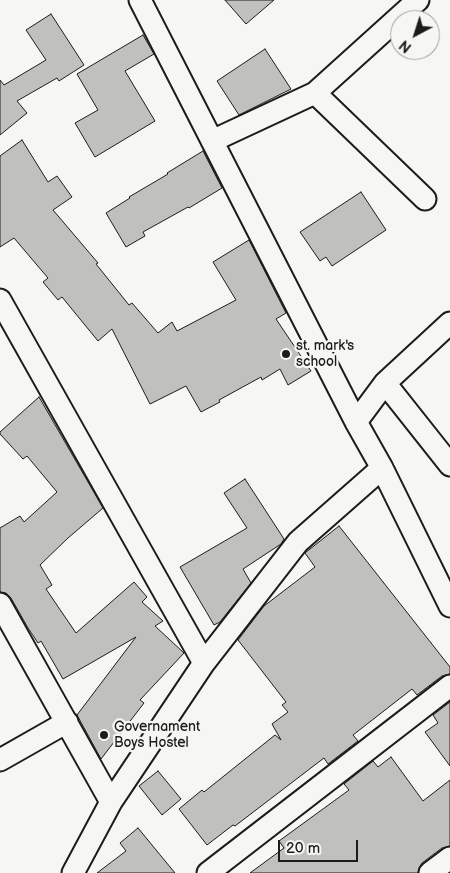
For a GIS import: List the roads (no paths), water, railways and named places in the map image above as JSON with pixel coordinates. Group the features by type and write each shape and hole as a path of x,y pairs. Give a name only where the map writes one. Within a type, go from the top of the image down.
{"street":[{"path":"140,0 356,422 382,468 450,606"},
{"path":"212,141 315,93 418,0"},
{"path":"315,93 425,200"},
{"path":"0,300 204,663"},
{"path":"356,422 386,383 450,323"},
{"path":"386,383 450,465"},
{"path":"73,873 111,802 204,663 298,542 382,468"},
{"path":"0,604 8,638 67,722 111,802"},
{"path":"208,873 450,686"},
{"path":"0,760 67,722"},
{"path":"430,873 450,858"}],"place":[{"name":"st. mark's school","path":"286,354"},
{"name":"Governament Boys Hostel","path":"104,735"}]}
